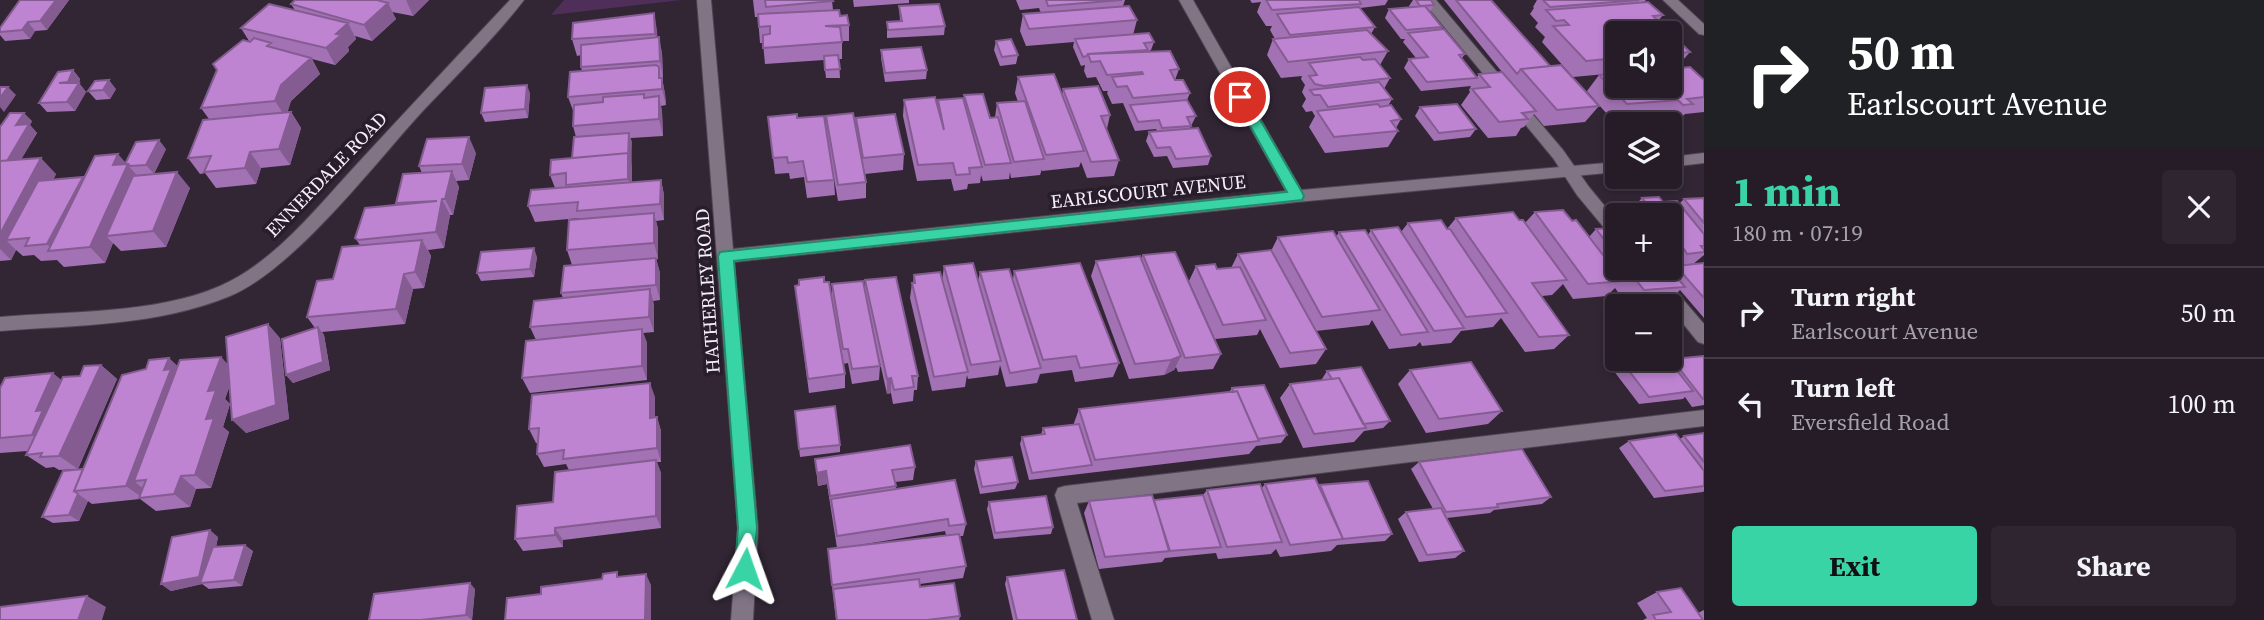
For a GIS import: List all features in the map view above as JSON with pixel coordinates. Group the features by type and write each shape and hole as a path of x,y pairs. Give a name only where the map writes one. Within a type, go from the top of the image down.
{"street":[{"name":"ENNERDALE ROAD","path":"0,324 151,309 191,301 225,291 260,270 296,240 517,0"},
{"name":"HATHERLEY ROAD","path":"704,0 748,528 742,620"},
{"path":"1186,0 1297,196"},
{"path":"1429,0 1605,217"},
{"path":"1670,0 1704,30"},
{"path":"1682,161 1704,158"},
{"name":"EARLSCOURT AVENUE","path":"726,256 1297,196 1605,168"},
{"path":"1656,280 1704,338"},
{"path":"1103,620 1065,495 1704,418"}],"shaded area":[{"path":"564,0 681,0 551,15"}],"building":[{"path":"20,0 56,0 40,21 28,22 22,30 0,32 0,28"},
{"path":"295,0 377,0 388,3 364,25 291,4"},
{"path":"765,0 832,0 833,1 766,7"},
{"path":"1046,0 1122,0 1048,6"},
{"path":"1266,0 1359,0 1361,4 1272,10"},
{"path":"1416,0 1431,0 1434,5 1420,6"},
{"path":"1456,0 1491,0 1550,66 1521,69 1517,74"},
{"path":"1543,0 1639,0 1550,7"},
{"path":"1648,2 1663,15 1653,16 1658,21 1605,21 1605,59 1586,61 1553,26 1569,25 1564,20 1556,21 1546,10"},
{"path":"269,4 348,23 336,34 341,35 326,48 241,28"},
{"path":"939,4 945,26 888,30 887,22 902,21 899,6"},
{"path":"1129,6 1137,20 1029,29 1023,14"},
{"path":"1425,6 1442,27 1406,30 1389,9"},
{"path":"1359,7 1375,27 1290,35 1277,14"},
{"path":"839,10 840,16 847,15 849,25 825,26 840,27 842,42 763,48 763,35 770,34 770,26 759,27 758,14"},
{"path":"654,13 655,34 572,39 573,23"},
{"path":"1444,29 1465,54 1459,55 1477,78 1427,82 1409,59 1428,57 1408,33"},
{"path":"1367,30 1388,51 1288,62 1273,39"},
{"path":"1149,33 1154,42 1144,43 1148,50 1088,54 1083,57 1075,39"},
{"path":"659,37 660,61 581,67 581,45"},
{"path":"254,38 271,43 267,46 311,58 281,85 275,101 201,108 217,70 213,64 243,40 250,42"},
{"path":"1011,39 1018,55 1002,57 996,41"},
{"path":"1682,44 1690,52 1682,53"},
{"path":"921,47 927,70 885,73 881,50"},
{"path":"1170,51 1179,69 1170,70 1175,80 1183,80 1190,93 1133,98 1127,86 1117,87 1112,77 1143,74 1142,72 1107,75 1100,61 1091,62 1088,54"},
{"path":"838,55 840,69 825,70 824,56"},
{"path":"1360,57 1363,60 1375,59 1390,78 1324,86 1315,84 1309,76 1317,75 1309,63"},
{"path":"656,65 659,67 659,78 662,78 662,89 568,97 570,72"},
{"path":"1561,65 1599,106 1557,110 1521,69"},
{"path":"1690,67 1704,80 1704,97 1687,99 1693,104 1683,105 1678,100 1627,104 1621,98 1682,98 1682,68"},
{"path":"73,70 68,82 59,83 79,83 67,102 39,103 58,72"},
{"path":"1502,72 1536,111 1522,113 1528,119 1499,122 1472,89 1490,87 1479,74"},
{"path":"1054,74 1084,151 1046,155 1018,77"},
{"path":"109,80 103,90 88,91 95,81"},
{"path":"1379,82 1392,99 1328,107 1320,95 1314,95 1310,90"},
{"path":"527,85 525,109 481,113 485,88"},
{"path":"1098,86 1110,115 1101,116 1119,160 1091,162 1063,89"},
{"path":"0,87 8,87 0,98"},
{"path":"644,94 644,98 659,96 659,119 573,126 574,105 603,102 603,97"},
{"path":"983,94 990,118 998,117 1011,163 985,165 964,95"},
{"path":"935,97 944,130 938,100 963,98 982,167 969,168 970,174 956,175 953,163 918,165 904,100"},
{"path":"1187,100 1196,116 1187,117 1191,126 1162,128 1159,120 1138,122 1130,105"},
{"path":"1025,101 1044,159 1014,162 997,103"},
{"path":"1378,104 1380,107 1391,105 1401,119 1391,121 1398,131 1334,137 1317,111"},
{"path":"1457,104 1476,129 1439,133 1420,107"},
{"path":"291,112 279,149 250,152 245,168 204,172 211,156 188,158 203,120"},
{"path":"10,113 24,113 16,125 29,124 7,161 0,161 0,127"},
{"path":"853,113 866,182 838,185 826,116"},
{"path":"797,114 797,118 824,116 834,180 807,182 803,161 788,163 787,157 773,158 768,117"},
{"path":"895,114 904,154 863,158 856,118"},
{"path":"1198,128 1211,156 1176,159 1170,147 1157,148 1149,132"},
{"path":"629,133 628,156 628,153 572,158 574,137"},
{"path":"469,137 462,164 419,166 427,139"},
{"path":"159,140 146,165 125,164 136,142"},
{"path":"628,153 628,179 566,185 566,173 550,175 551,160"},
{"path":"118,154 113,165 128,164 90,247 48,251 95,156"},
{"path":"41,158 0,234 0,161"},
{"path":"452,171 445,199 442,199 436,232 358,240 355,238 365,208 437,201 396,203 403,174"},
{"path":"177,172 153,231 106,236 133,176"},
{"path":"83,177 47,244 25,246 29,238 6,240 38,181"},
{"path":"661,180 660,204 577,211 578,202 528,206 531,190"},
{"path":"1659,197 1663,202 1679,203 1646,203 1642,198"},
{"path":"1704,198 1704,223 1684,199"},
{"path":"1682,207 1704,234 1704,246 1701,246 1704,252 1687,254 1684,249"},
{"path":"1563,210 1572,221 1576,220 1605,258 1605,280 1623,281 1588,284 1535,212"},
{"path":"1513,212 1519,220 1523,220 1567,280 1532,283 1569,335 1539,337 1456,218"},
{"path":"654,213 654,243 567,250 569,220"},
{"path":"1441,220 1447,229 1450,229 1507,313 1466,317 1408,223"},
{"path":"1398,227 1464,328 1434,331 1371,230"},
{"path":"1596,229 1605,229 1605,241"},
{"path":"1365,230 1428,332 1401,335 1339,232"},
{"path":"1333,231 1380,310 1322,317 1278,237"},
{"path":"422,240 415,272 404,274 396,309 307,317 317,281 333,279 342,247"},
{"path":"534,248 530,269 477,273 481,252"},
{"path":"1271,250 1326,349 1290,353 1238,254"},
{"path":"1175,252 1221,354 1185,358 1143,255"},
{"path":"1140,256 1181,356 1171,360 1135,364 1096,261"},
{"path":"656,258 656,285 561,293 564,266"},
{"path":"973,263 1001,361 971,365 944,266"},
{"path":"1080,263 1119,363 1080,368 1076,356 1043,360 1014,271"},
{"path":"1704,263 1704,298 1682,273 1682,265"},
{"path":"1215,264 1217,269 1240,267 1266,320 1223,325 1196,266"},
{"path":"1009,269 1041,368 1010,373 980,272"},
{"path":"940,272 968,372 934,377 912,283 915,283 914,275"},
{"path":"824,277 824,282 829,282 845,374 808,379 795,286 799,285 799,280"},
{"path":"896,277 918,376 912,376 914,387 894,390 891,378 887,379 865,280"},
{"path":"1636,280 1679,280 1685,287 1644,290"},
{"path":"863,281 880,366 852,369 848,349 843,349 832,284"},
{"path":"650,289 649,317 530,327 534,301"},
{"path":"268,324 276,405 232,420 226,337"},
{"path":"318,327 323,362 286,375 282,339"},
{"path":"642,329 642,366 522,378 526,341"},
{"path":"1704,356 1704,399 1681,371 1682,358"},
{"path":"221,357 208,391 216,390 206,419 214,418 195,475 181,476 174,494 139,498 146,480 134,481 180,360"},
{"path":"169,358 164,370 171,369 126,486 74,491 122,375 146,369 149,360"},
{"path":"1471,362 1502,411 1439,419 1410,370"},
{"path":"101,365 59,456 40,457 42,453 26,455 63,377 80,376 84,366"},
{"path":"1361,367 1390,421 1363,424 1339,378 1332,379 1327,371"},
{"path":"1629,371 1677,371 1693,391 1649,397"},
{"path":"53,373 36,411 43,410 32,435 0,438 0,388 5,378"},
{"path":"1339,378 1366,428 1314,434 1290,384"},
{"path":"650,383 650,418 657,417 657,448 563,459 564,450 537,454 539,428 529,429 532,395"},
{"path":"1264,385 1287,435 1258,439 1237,391 1233,392 1232,388"},
{"path":"1237,391 1259,441 1095,460 1079,409"},
{"path":"835,406 840,445 799,449 795,411"},
{"path":"1079,424 1092,465 1032,473 1022,437 1045,434 1043,428"},
{"path":"1704,433 1704,462 1684,436"},
{"path":"1676,434 1704,471 1704,486 1665,491 1629,441"},
{"path":"910,445 915,467 892,470 896,486 830,496 826,471 817,473 815,459"},
{"path":"1522,449 1551,497 1497,504 1498,507 1446,512 1419,462"},
{"path":"1012,457 1018,482 982,487 976,461"},
{"path":"656,460 656,516 555,528 555,535 515,539 517,506 553,502 555,472"},
{"path":"83,469 74,491 78,494 69,515 42,517 63,471"},
{"path":"1315,478 1343,539 1290,545 1265,484"},
{"path":"955,480 966,524 949,526 948,519 837,536 831,499"},
{"path":"1368,481 1392,534 1343,539 1320,485"},
{"path":"1260,484 1282,542 1227,547 1207,490"},
{"path":"1152,495 1170,551 1105,557 1089,501"},
{"path":"1203,495 1221,547 1169,551 1154,500"},
{"path":"1046,496 1053,527 995,533 989,502"},
{"path":"1441,508 1464,551 1427,555 1406,512"},
{"path":"210,530 199,577 161,584 172,537"},
{"path":"959,534 966,566 832,585 828,549"},
{"path":"245,545 234,580 200,583 213,547"},
{"path":"1064,570 1077,620 1017,620 1007,577"},
{"path":"617,572 617,577 646,574 645,620 505,620 507,598 541,594 541,587 602,579 603,574"},
{"path":"919,579 920,587 954,583 960,616 927,620 837,620 833,589"},
{"path":"470,583 466,615 421,620 369,620 374,594"},
{"path":"1681,588 1703,620 1656,620 1653,615 1671,612 1657,592"},
{"path":"87,596 78,620 0,620 0,607"}],"route":[{"path":"745,569 748,528 726,256 1297,196 1240,97"}]}
